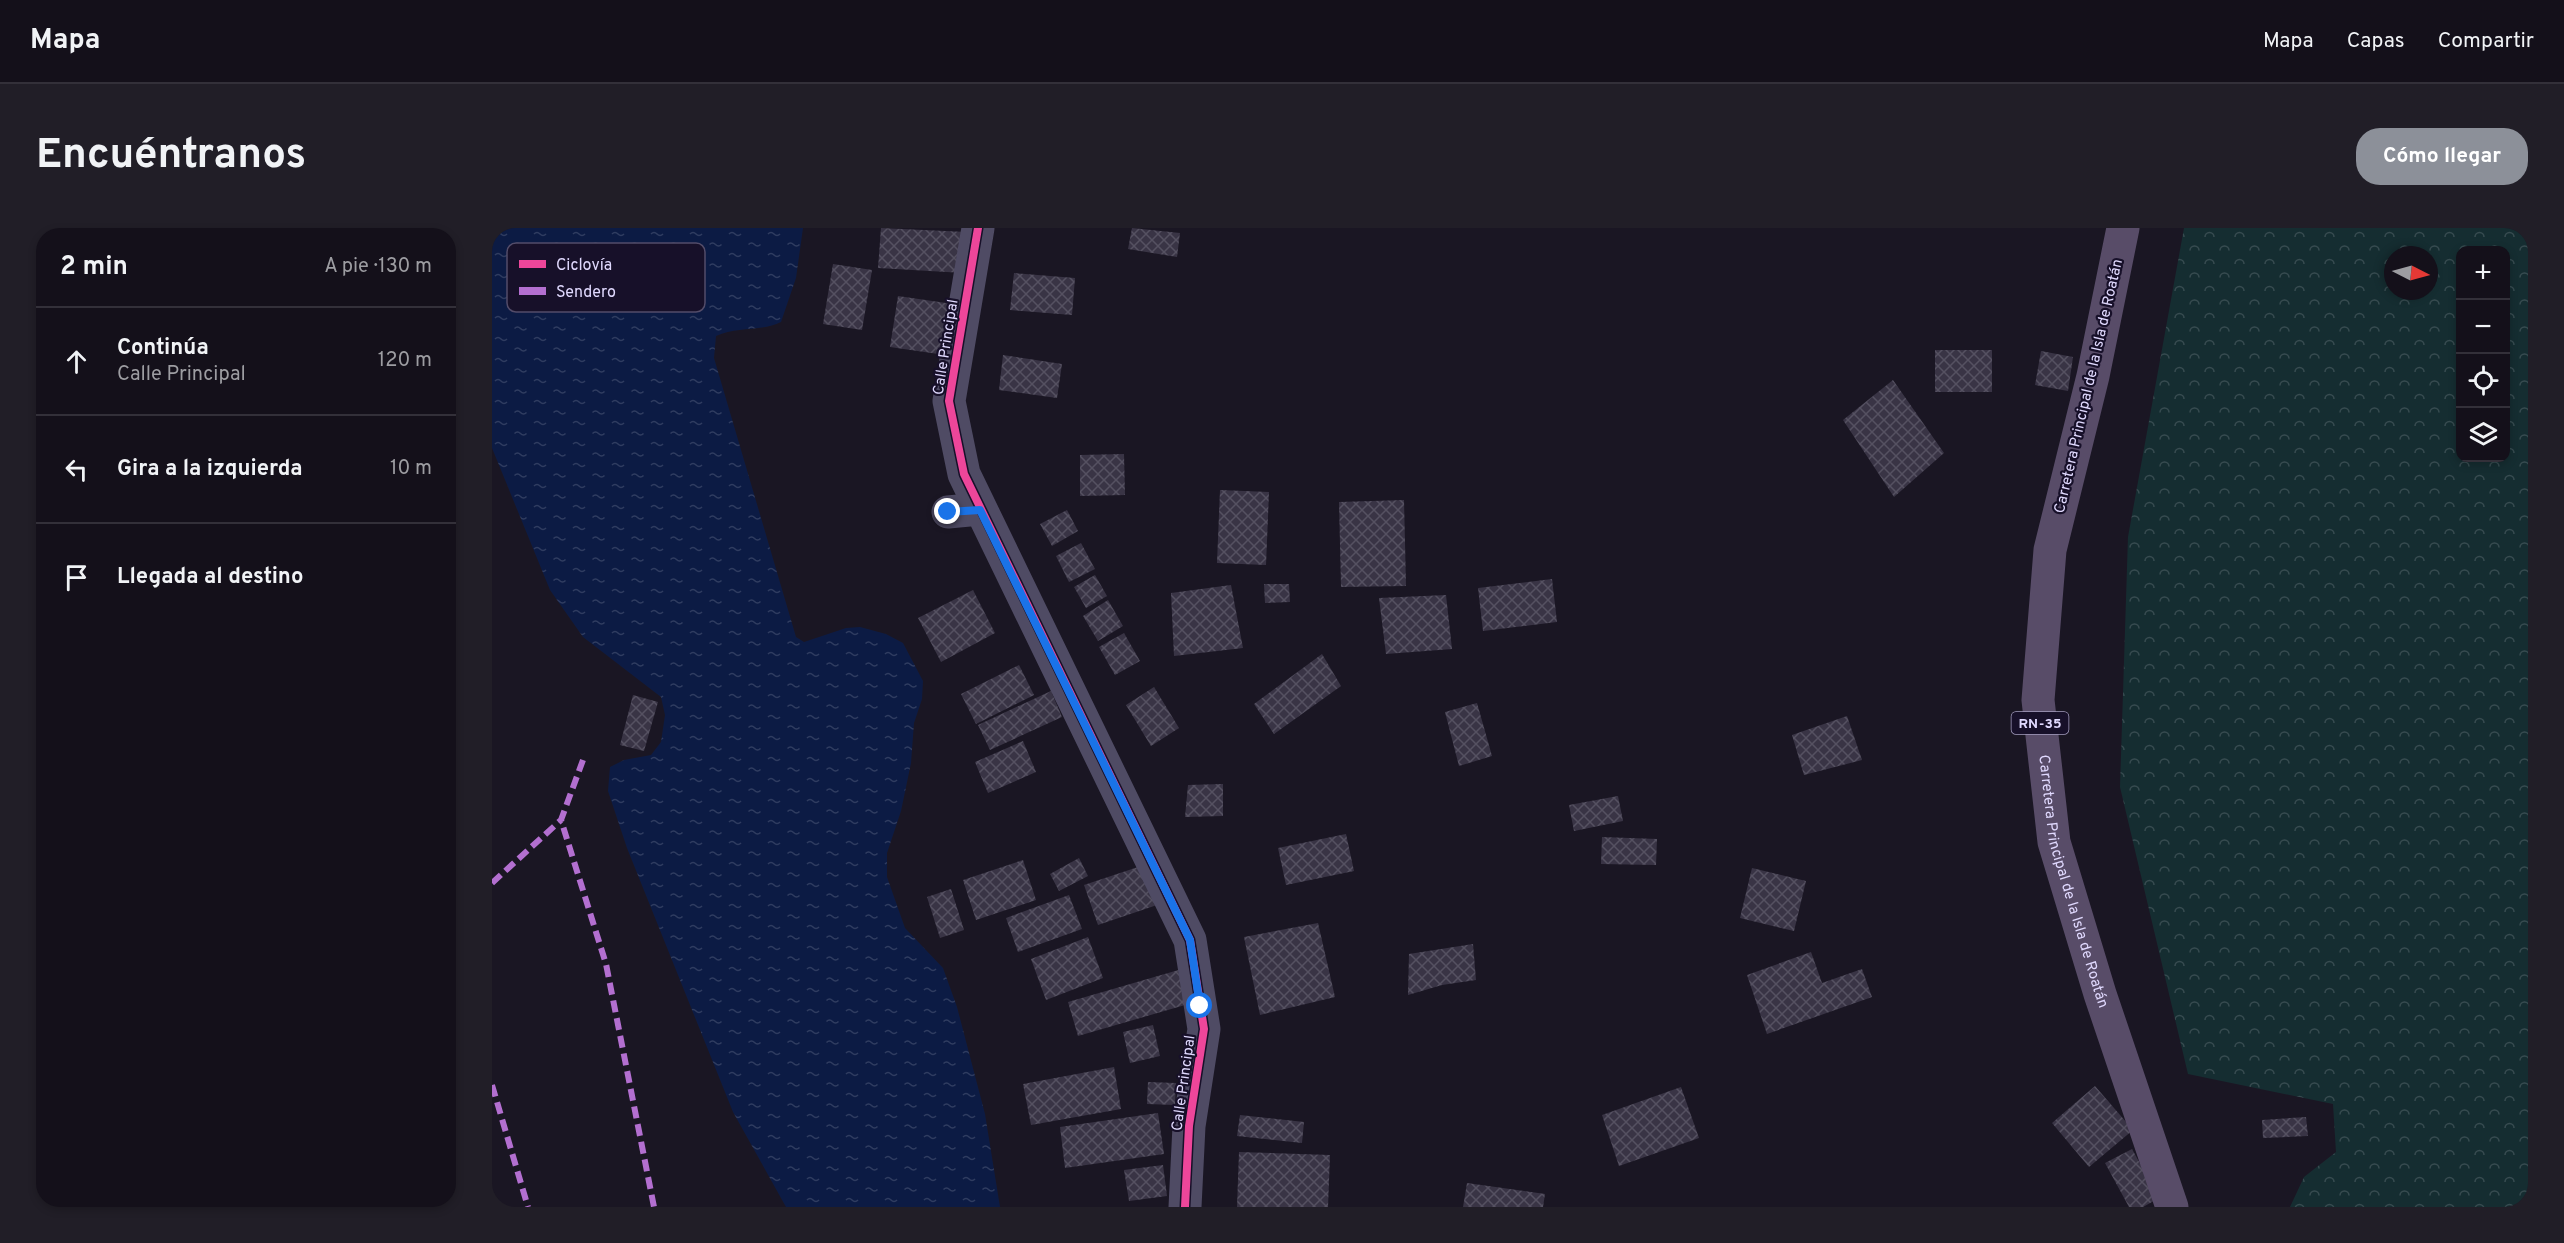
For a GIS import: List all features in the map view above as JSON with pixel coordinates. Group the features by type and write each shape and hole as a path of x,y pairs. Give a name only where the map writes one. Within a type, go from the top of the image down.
{"main road":[{"name":"Carretera Principal de la Isla de Roatán","path":"2123,228 2093,376 2050,550 2038,700 2054,842 2100,994 2172,1207"}],"street":[{"name":"Calle Principal","path":"978,228 949,401 964,474 1190,940 1204,1029 1190,1126 1185,1207"},
{"path":"948,512 980,510"}],"green space":[{"path":"2184,228 2528,228 2528,1207 2290,1207 2304,1177 2336,1152 2333,1104 2188,1074 2120,787 2128,537"}],"water":[{"path":"492,228 803,228 796,278 781,322 716,336 714,358 796,637 804,642 846,628 860,627 886,634 903,643 923,681 922,699 914,723 911,763 901,811 887,853 887,877 905,928 943,968 957,1007 985,1114 1000,1207 786,1207 733,1112 627,848 608,791 610,767 624,760 651,755 661,742 665,715 661,697 583,637 550,590 492,448"}],"building":[{"path":"881,228 967,232 964,273 878,268"},
{"path":"1132,228 1180,233 1177,257 1128,249"},
{"path":"833,264 872,270 862,330 823,324"},
{"path":"1014,273 1075,278 1072,315 1010,310"},
{"path":"898,296 953,304 945,355 890,347"},
{"path":"1935,350 1992,350 1992,392 1935,392"},
{"path":"2041,351 2073,357 2068,391 2035,385"},
{"path":"1003,355 1062,364 1057,398 999,390"},
{"path":"1893,380 1944,453 1894,497 1843,420"},
{"path":"1124,454 1125,495 1080,496 1080,455"},
{"path":"1220,490 1269,492 1266,565 1217,563"},
{"path":"1404,500 1406,586 1341,587 1339,502"},
{"path":"1067,510 1078,531 1052,546 1040,524"},
{"path":"1081,543 1095,569 1069,582 1056,556"},
{"path":"1095,575 1107,596 1086,608 1074,587"},
{"path":"1552,579 1557,622 1483,631 1478,588"},
{"path":"1264,584 1289,584 1290,602 1265,603"},
{"path":"1231,585 1243,648 1174,656 1171,593"},
{"path":"973,590 995,633 941,662 918,618"},
{"path":"1446,595 1452,649 1386,654 1379,598"},
{"path":"1108,600 1123,626 1098,641 1083,616"},
{"path":"1124,633 1140,661 1115,675 1099,647"},
{"path":"1322,654 1341,686 1274,734 1254,704"},
{"path":"1019,665 1034,695 976,724 961,694"},
{"path":"1154,687 1179,728 1151,746 1126,705"},
{"path":"1051,691 1062,717 990,750 978,725"},
{"path":"633,695 658,702 644,751 620,745"},
{"path":"1477,703 1492,756 1459,766 1445,712"},
{"path":"1847,716 1862,760 1804,775 1792,735"},
{"path":"1023,741 1036,772 988,793 975,762"},
{"path":"1223,784 1223,816 1185,817 1188,785"},
{"path":"1618,796 1623,821 1574,831 1569,805"},
{"path":"1346,834 1354,871 1286,885 1278,848"},
{"path":"1602,837 1657,839 1656,865 1601,864"},
{"path":"1079,858 1088,876 1059,891 1050,874"},
{"path":"1023,860 1036,900 976,920 963,880"},
{"path":"1144,865 1157,905 1098,925 1084,885"},
{"path":"1752,868 1806,881 1794,931 1740,918"},
{"path":"951,889 964,930 940,938 927,897"},
{"path":"1069,895 1082,929 1018,952 1006,918"},
{"path":"1318,923 1335,997 1260,1015 1244,937"},
{"path":"1088,937 1103,978 1046,1000 1031,959"},
{"path":"1473,944 1476,980 1442,985 1408,995 1409,954"},
{"path":"1811,952 1822,983 1862,969 1872,997 1767,1034 1747,975"},
{"path":"1182,969 1192,1003 1078,1036 1068,1002"},
{"path":"1153,1025 1160,1056 1130,1063 1123,1032"},
{"path":"1114,1067 1121,1109 1031,1125 1023,1084"},
{"path":"1148,1082 1176,1083 1175,1105 1147,1104"},
{"path":"2095,1086 2133,1130 2089,1167 2052,1123"},
{"path":"1681,1087 1699,1138 1619,1166 1602,1115"},
{"path":"1158,1113 1164,1154 1065,1168 1060,1127"},
{"path":"1240,1115 1304,1122 1302,1143 1237,1136"},
{"path":"2306,1117 2308,1136 2263,1138 2262,1120"},
{"path":"2132,1149 2159,1198 2143,1207 2129,1207 2105,1163"},
{"path":"1239,1152 1330,1155 1328,1207 1237,1207"},
{"path":"1163,1165 1167,1196 1129,1201 1124,1170"},
{"path":"1467,1183 1545,1194 1543,1207 1463,1207"}],"marked path":[{"path":"583,760 561,820 606,964 654,1207"},
{"path":"492,883 561,820"},
{"path":"492,1085 528,1207"}],"cycle path":[{"path":"978,228 949,401 964,474 1190,940 1204,1029 1189,1126 1185,1207"}],"route":[{"path":"948,512 980,510 1190,940 1200,1006"}]}
